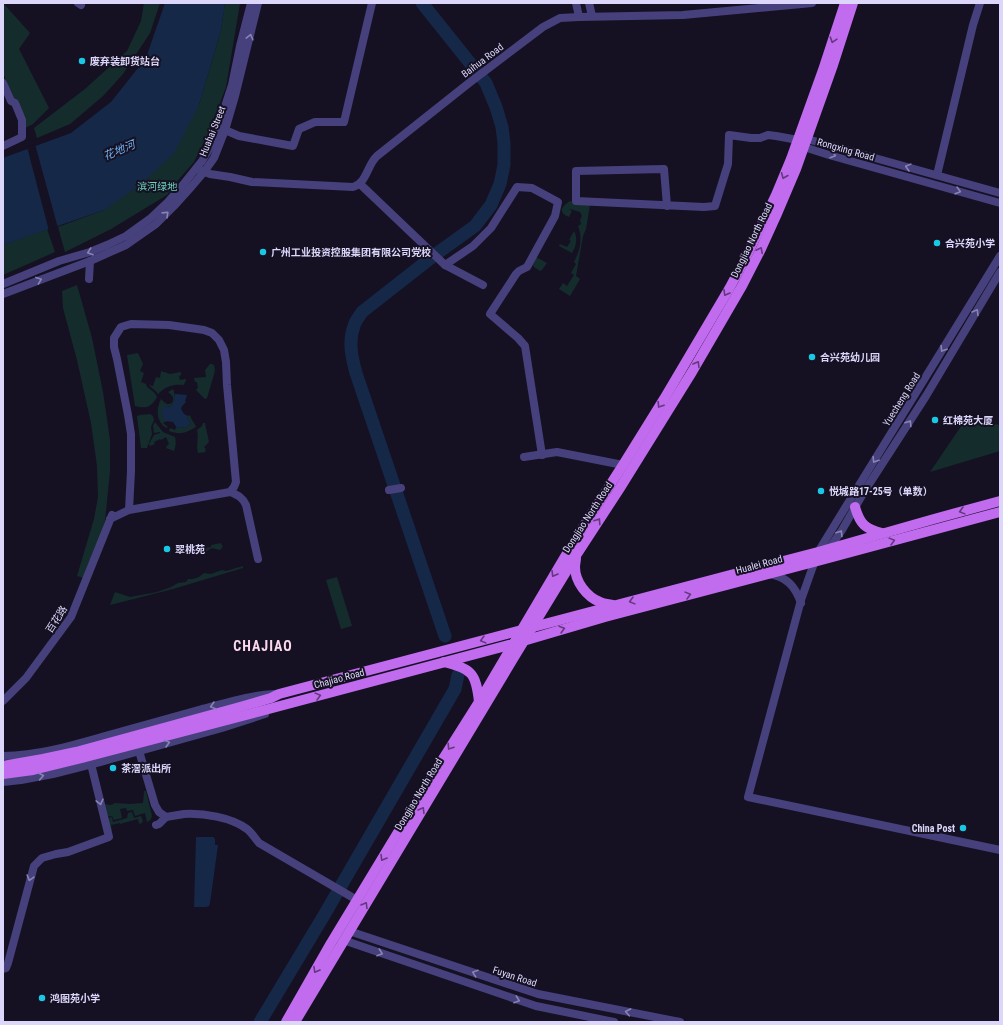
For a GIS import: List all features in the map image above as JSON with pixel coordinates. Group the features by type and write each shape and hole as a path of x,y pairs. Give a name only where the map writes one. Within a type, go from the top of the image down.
{"main road":[{"name":"Dongjiao North Road","path":"532,628 668,411 742,286 761,249 789,188 823,70 845,3"},
{"name":"Dongjiao North Road","path":"295,1022 523,635 576,538 672,386 725,296 803,142 835,59 853,3"},
{"name":"Hualei Road","path":"523,635 532,628 818,552 1000,501"},
{"path":"855,507 862,523 873,531 882,533"},
{"name":"Hualei Road","path":"523,635 606,617 1000,512"},
{"path":"577,554 575,567 578,581 590,597 600,602 615,606"},
{"name":"Dongjiao North Road","path":"286,1022 331,943 429,781 479,702 513,644 523,635"},
{"name":"Chajiao Road","path":"158,733 271,698 279,694 523,635"},
{"name":"Chajiao Road","path":"158,733 280,706 513,644"},
{"path":"444,662 461,666 468,670 476,684 479,702"},
{"path":"3,766 76,752 158,733"},
{"path":"3,774 32,770 53,765 158,733"}],"street":[{"name":"Huahai Street","path":"3,294 90,261 126,244 156,224 174,206 200,170 211,146 232,85 250,3"},
{"name":"Huahai Street","path":"3,284 59,261 90,252 126,236 151,218 214,158 225,130 235,96 258,3"},
{"path":"225,130 240,136 293,146 298,130 315,122 344,122 372,3"},
{"path":"576,3 579,17"},
{"path":"589,3 592,16"},
{"name":"Baihua Road","path":"360,184 374,159 475,78 551,22 560,18 592,16 683,15 812,3"},
{"path":"937,175 973,25 980,3"},
{"path":"3,83 11,101 15,103 22,120 22,138 3,146"},
{"path":"667,206 664,169 576,171 576,201 667,206 715,206 728,164 729,135 760,138 768,135 803,142"},
{"name":"Rongxing Road","path":"803,142 937,175 1000,193"},
{"name":"Rongxing Road","path":"803,142 1000,203"},
{"path":"200,170 210,174 252,182 353,188 360,184 444,263 483,285"},
{"path":"444,263 473,246 491,228 517,187 532,188 558,202 555,216 527,267 516,274 490,314 525,346 542,455"},
{"name":"Yuecheng Road","path":"1000,256 818,552 801,603 748,797 1000,850"},
{"path":"89,279 90,261"},
{"name":"Yuecheng Road","path":"814,562 829,549 842,530 855,507 926,396 1000,272"},
{"path":"230,492 236,482 226,362 224,350 219,340 212,333 204,330 169,325 131,324 122,327 114,338 114,347 118,359 131,434 129,510 230,492 242,498 246,504 258,559"},
{"path":"524,457 558,452 623,465"},
{"path":"388,490 401,488"},
{"name":"百花路","path":"3,701 26,678 72,617 112,516 129,510"},
{"path":"768,574 778,576 790,583 801,603"},
{"path":"3,756 26,755 43,752 74,745 226,703 263,695 279,694"},
{"path":"3,782 53,774 91,764 242,722 269,713 280,706"},
{"path":"140,750 155,805 159,812 166,817"},
{"path":"3,969 6,968 8,963 34,866 42,858 68,852 109,837 91,764"},
{"path":"156,825 166,817 183,814 193,814 228,820 248,829 258,843 357,900"},
{"name":"Fuyan Road","path":"349,931 538,994 680,1022"},
{"path":"343,940 536,1006 614,1022"}],"green space":[{"path":"3,3 30,33 19,49 49,108 33,124 25,128 12,99 3,72"},
{"path":"144,3 160,3 150,33 123,74 103,96 70,124 37,138 34,128 85,89 127,51 141,21"},
{"name":"滨河绿地","path":"225,3 240,3 226,87 209,132 194,162 167,195 111,229 65,252 58,227 104,210 199,105 221,30"},
{"path":"570,201 590,205 576,276 580,279 570,296 559,289 563,283 567,286 574,275 571,273 576,264 574,262 580,244 580,231 578,226 581,224 580,220 582,216 580,212 570,209 572,211 569,217 563,213 563,207"},
{"path":"47,229 55,252 3,275 3,245"},
{"path":"574,231 576,242 572,253 559,246 560,244 567,247 571,241 569,240"},
{"path":"536,257 547,263 540,271 533,265"},
{"path":"77,285 92,338 103,392 110,440 110,471 105,521 87,579 77,576 94,519 98,497 97,466 91,423 77,360 63,308 62,291"},
{"path":"138,353 143,364 140,371 144,373 141,382 146,384 157,397 151,405 146,407 135,406 127,355"},
{"path":"210,364 214,365 215,371 207,398 205,399 196,390 198,388 197,382 195,382 194,378 206,377 205,370"},
{"path":"161,371 170,374 181,372 181,375 179,376 180,380 186,379 184,385 170,386 158,394 149,385 153,386 156,377 160,378"},
{"path":"173,389 175,401 172,405 166,407 165,421 167,421 163,423 168,427 166,428 160,422 158,407 161,399 167,404 172,403 173,397 168,392"},
{"path":"150,414 153,416 154,420 151,427 152,434 147,448 141,448 137,416"},
{"path":"190,415 196,427 183,433 169,431 170,428 175,430 176,427 187,427 191,424 187,418"},
{"path":"966,419 1000,425 1000,451 930,472"},
{"path":"155,422 163,432 175,437 176,444 174,451 166,448 169,444 166,437 154,442 155,444 150,446 149,444 154,435 160,433 154,433 153,426"},
{"path":"203,423 205,423 209,442 204,447 206,452 198,453 197,430"},
{"path":"221,543 222,546 223,545 220,550 212,548 195,555 191,550 192,548 202,546 203,548 211,547 211,545"},
{"path":"243,566 243,568 173,589 110,605 115,592 130,597 157,592 178,583 186,582 188,579 199,577 204,573 211,574 222,570 226,571"},
{"path":"337,577 352,626 341,629 326,580"},
{"path":"144,791 146,791 152,816 149,821 147,822 145,813 135,816 133,810 127,811 126,808 120,809 122,818 114,820 112,816 106,817 104,804 143,803"},
{"path":"132,812 134,818 141,816 143,821 142,823 139,824 138,819 111,825 112,831 109,830 106,819 112,817 113,822 127,818 128,813"}],"water":[{"name":"花地河","path":"165,3 225,3 221,30 199,105 174,153 140,185 104,210 3,245 3,158 71,133 111,102 146,58"},
{"path":"175,394 187,395 186,402 181,409 184,414 188,416 187,418 191,424 187,427 177,428 173,422 165,421 162,416 162,407 169,407 173,405"},
{"path":"196,837 213,837 215,839 215,845 218,845 210,903 209,906 206,907 194,907"}],"pier":[{"path":"35,144 58,228 49,231 27,147"}],"waterway":[{"path":"422,3 486,83 502,127 504,165 500,184 491,205 475,226 436,254 362,312 356,321 352,332 351,344 356,373 445,636"},
{"path":"260,1022 323,917 455,689 458,675"}],"place":[{"name":"废弃装卸货站台","path":"82,61"},
{"name":"合兴苑小学","path":"937,243"},
{"name":"广州工业投资控股集团有限公司党校","path":"263,252"},
{"name":"合兴苑幼儿园","path":"812,357"},
{"name":"红棉苑大厦","path":"935,420"},
{"name":"悦城路17-25号（单数）","path":"821,491"},
{"name":"翠桃苑","path":"167,549"},
{"name":"茶滘派出所","path":"113,768"},
{"name":"China Post","path":"963,828"},
{"name":"鸿图苑小学","path":"42,998"}],"district":[{"name":"CHAJIAO","path":"263,646"}]}
